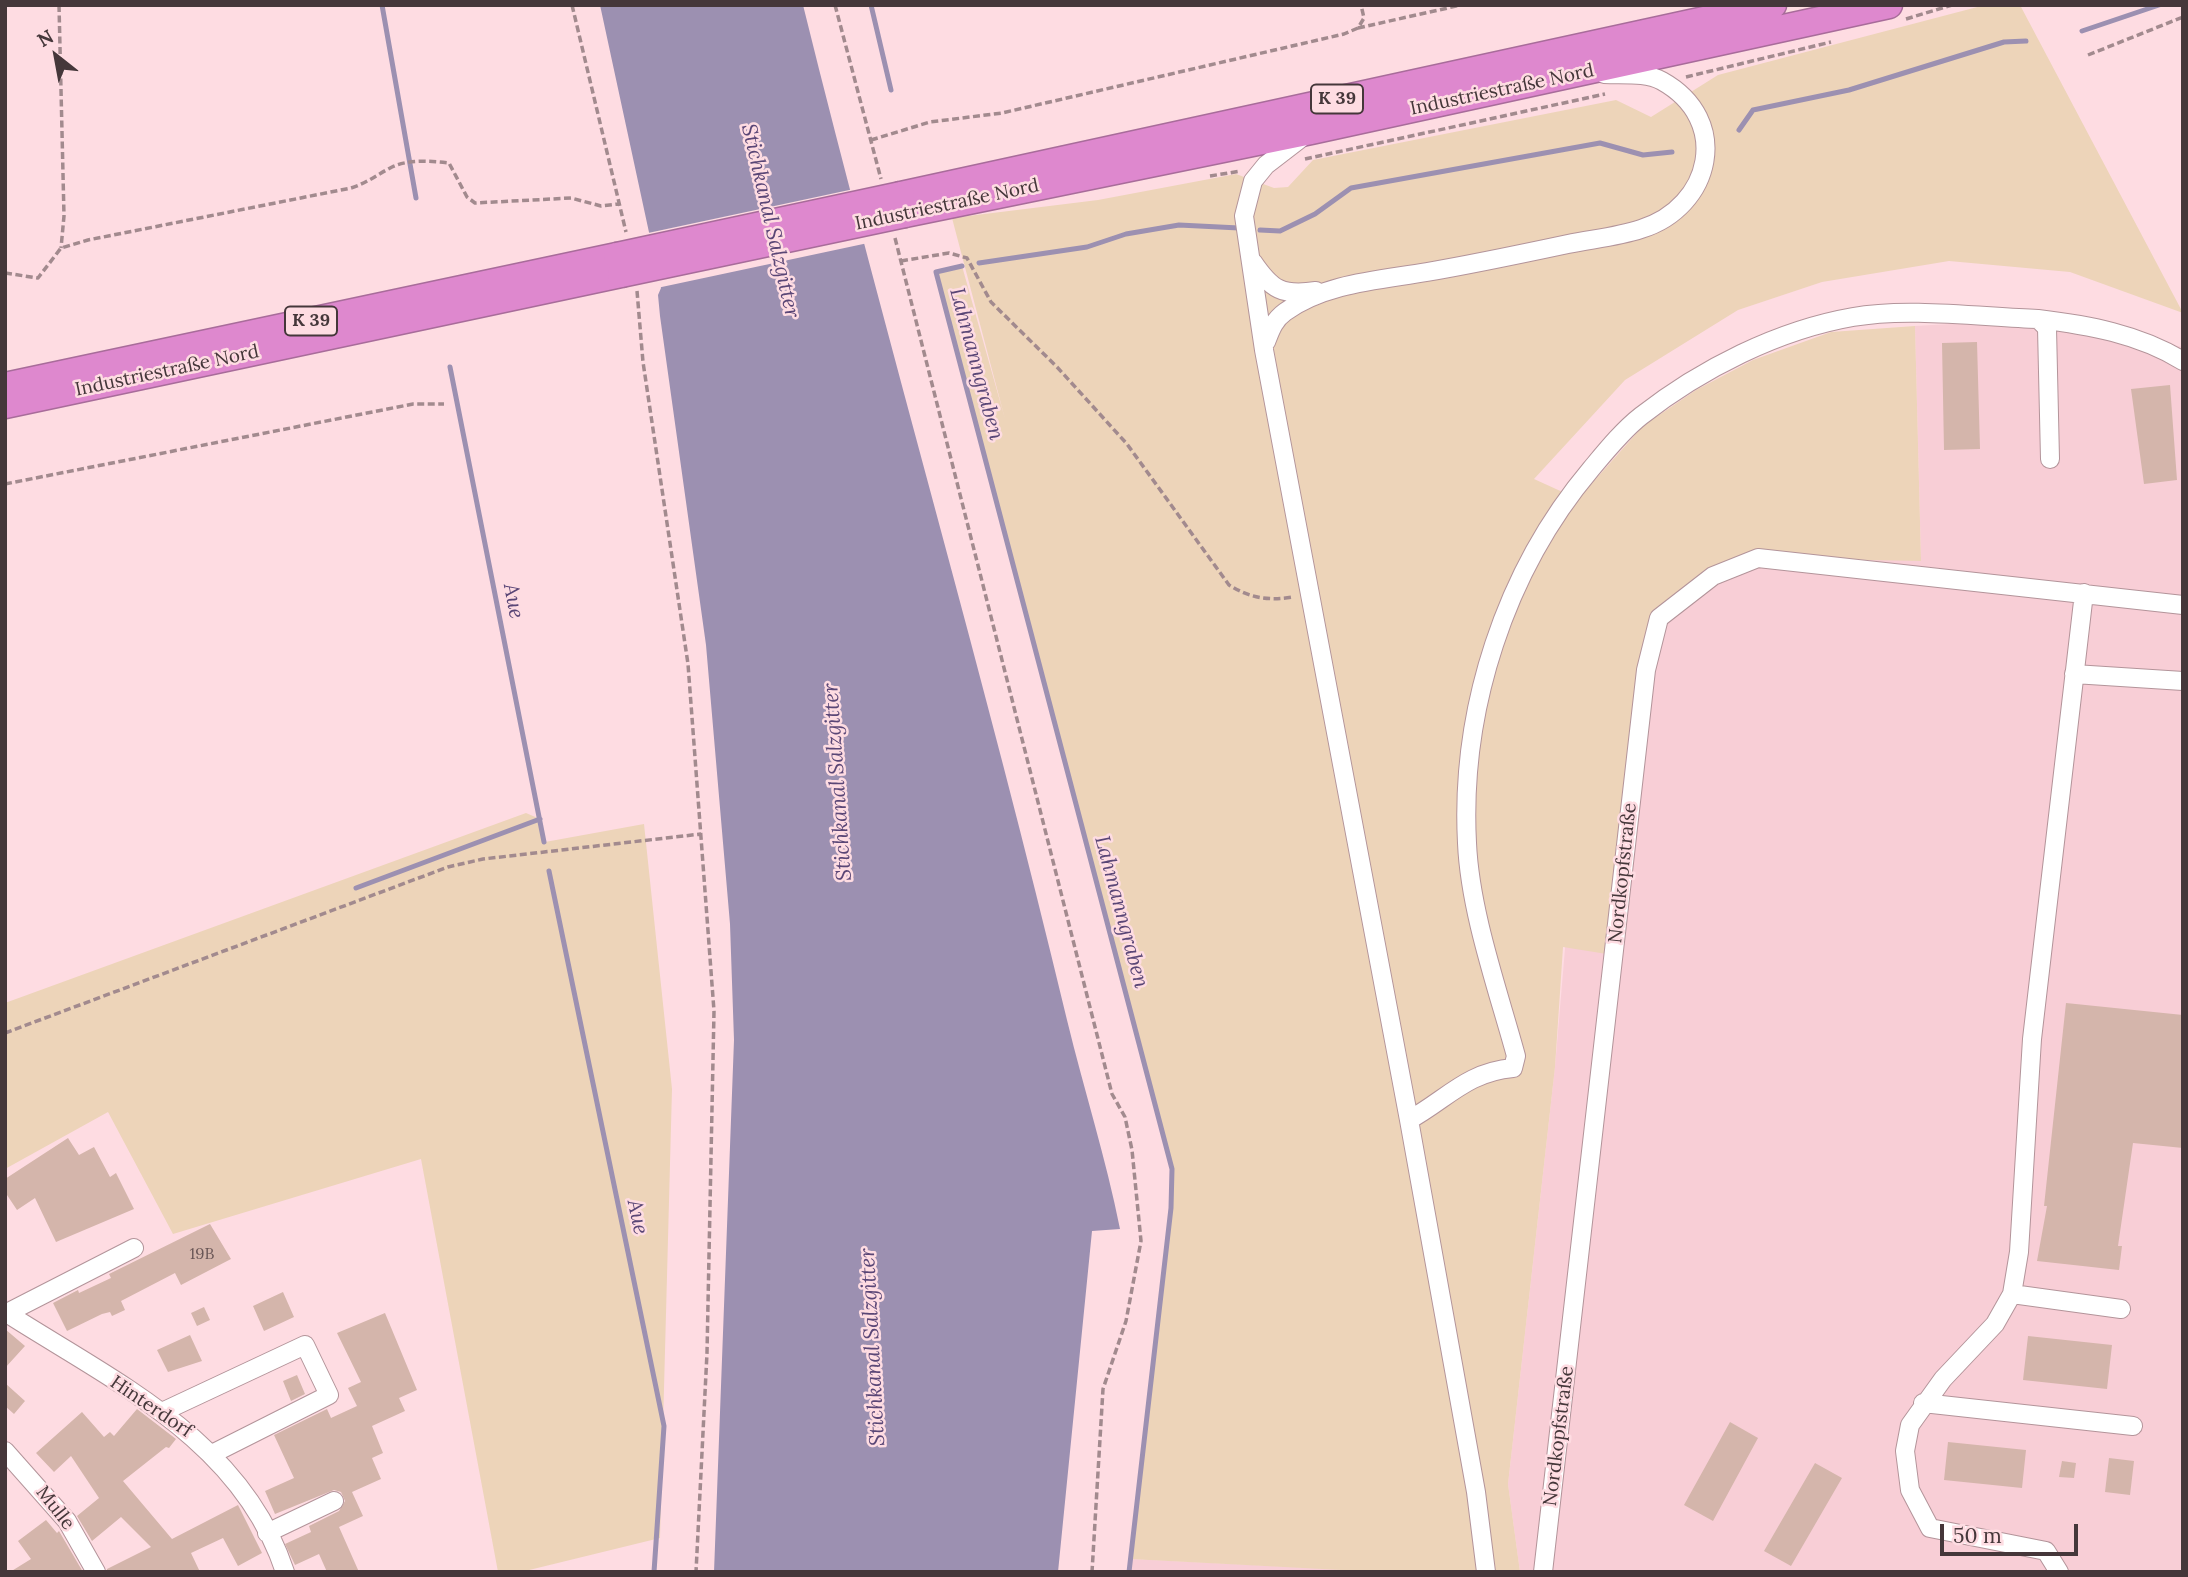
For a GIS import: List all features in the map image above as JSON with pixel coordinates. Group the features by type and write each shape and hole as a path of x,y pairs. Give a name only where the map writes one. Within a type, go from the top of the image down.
{"highway":[{"name":"Industriestraße Nord","path":"5,386 895,206 1773,5"},
{"name":"Industriestraße Nord","path":"895,206 1311,131 1889,5"},
{"name":"Industriestraße Nord","path":"5,405 626,262"}],"street":[{"path":"1250,258 1275,289 1286,292 1344,287 1643,229 1684,204 1704,173 1707,139 1698,115 1688,102 1660,80 1640,75 1580,74"},
{"path":"1311,131 1266,165 1254,181 1244,216 1264,349 1476,1492 1486,1572"},
{"path":"1264,349 1273,323 1286,311 1344,287"},
{"path":"1409,1120 1471,1077 1492,1070 1513,1068 1516,1056 1473,889 1467,845 1467,772 1482,684 1512,598 1543,533 1572,492 1639,417 1681,387 1725,363 1795,332 1855,316 2038,319 2080,324 2119,333 2167,351 2183,361"},
{"path":"2038,319 2047,328 2050,459"},
{"name":"Nordkopfstraße","path":"1543,1572 1646,670 1659,618 1713,576 1758,558 2183,605"},
{"path":"2059,1572 2046,1550 1930,1528 1910,1490 1905,1451 1910,1425 1923,1403 1995,1324 2012,1294 2019,1252 2032,1039 2084,593"},
{"path":"2074,674 2183,681"},
{"path":"6,1313 134,1248"},
{"path":"2012,1294 2121,1309"},
{"name":"Hinterdorf","path":"6,1313 162,1412 196,1437 235,1481 267,1533 285,1572"},
{"path":"162,1412 305,1345 329,1395 212,1454"},
{"path":"1923,1403 2133,1426"},
{"name":"Mulle","path":"5,1451 67,1521 96,1572"},
{"path":"267,1533 334,1501"}],"path":[{"path":"5,273 38,278 61,248 64,216 59,5"},
{"path":"572,5 618,204 688,664 713,1010 707,1353 696,1572"},
{"path":"835,5 871,140 895,206 901,261 1112,1094 1125,1117 1136,1178 1141,1241 1126,1321 1103,1389 1092,1572"},
{"path":"1358,28 1364,18 1361,5"},
{"path":"871,140 912,126 1002,113 1461,5"},
{"path":"2088,55 2183,17"},
{"path":"61,248 88,240 351,188 372,181 393,167 425,160 449,163 467,197 475,203 571,198 601,206 618,204"},
{"path":"901,261 949,253 967,258 992,302 1128,444 1228,585 1246,596 1274,600 1309,595"},
{"path":"5,484 413,404 443,404"},
{"path":"5,1033 448,867 482,859 701,834"}],"shaded area":[{"path":"1985,5 2020,5 2183,313 2070,272 1949,261 1822,282 1738,310 1625,380 1534,479 1578,499 1643,426 1696,390 1753,360 1831,332 1915,326 1921,561 1758,558 1659,618 1613,955 1563,947 1555,1067 1508,1484 1520,1572 1380,1572 1130,1559 1171,1208 1172,1169 936,272 962,266 1005,419 952,218 1098,200 1236,174 1274,188 1288,187 1313,160 1616,100 1651,117 1718,75"},
{"path":"2038,319 2183,347 2183,1572 1520,1572 1508,1484 1555,1067 1595,594 1653,545 1921,561 1915,326"},
{"path":"526,813 540,819 545,842 644,824 672,1089 660,1538 521,1572 498,1572 421,1159 173,1234 108,1112 5,1169 5,1003"},
{"path":"1130,1559 1376,1571 1380,1572 1129,1572"}],"water":[{"name":"Stichkanal Salzgitter","path":"600,5 803,5 1036,893 1120,1229 1092,1231 1058,1572 714,1572 734,1040 730,924 706,645 660,316 658,295 661,288"}],"pier":[{"path":"854,189 868,243 657,288 648,233"}],"building":[{"path":"1977,342 1980,449 1944,450 1942,343"},
{"path":"2170,385 2177,480 2144,484 2131,389"},
{"path":"2066,1003 2183,1015 2183,1148 2133,1143 2118,1246 2122,1246 2119,1270 2037,1261 2047,1206 2044,1206"},
{"path":"68,1138 79,1155 94,1147 110,1177 116,1173 134,1209 56,1242 35,1198 17,1210 5,1192 5,1179"},
{"path":"210,1224 231,1259 181,1285 175,1273 121,1301 125,1310 112,1316 110,1312 102,1314 67,1331 53,1303 111,1278 109,1274"},
{"path":"283,1292 294,1317 264,1331 253,1306"},
{"path":"204,1307 210,1320 197,1326 191,1313"},
{"path":"385,1313 417,1390 399,1398 405,1411 372,1426 383,1453 372,1458 381,1479 352,1492 363,1516 339,1527 359,1572 327,1572 319,1554 295,1565 285,1544 311,1532 309,1526 339,1511 345,1501 341,1492 334,1490 275,1514 265,1491 294,1478 274,1435 327,1409 331,1418 357,1406 348,1388 361,1382 337,1333"},
{"path":"5,1329 25,1346 5,1368"},
{"path":"190,1335 202,1361 168,1372 157,1350"},
{"path":"2028,1336 2112,1345 2107,1389 2023,1380"},
{"path":"297,1375 305,1394 291,1401 283,1381"},
{"path":"5,1383 25,1401 14,1414 5,1406"},
{"path":"137,1409 176,1439 169,1448 166,1447 123,1481 172,1539 238,1505 262,1553 238,1566 223,1538 191,1553 200,1572 107,1572 107,1569 151,1547 121,1517 92,1541 77,1516 99,1498 71,1456 54,1472 36,1453 82,1412 104,1437 110,1432 114,1436"},
{"path":"1730,1422 1758,1438 1713,1521 1684,1505"},
{"path":"1948,1442 2026,1450 2022,1488 1944,1480"},
{"path":"2109,1458 2134,1461 2130,1495 2105,1492"},
{"path":"2062,1461 2076,1463 2074,1478 2059,1477"},
{"path":"1815,1463 1842,1478 1791,1566 1764,1551"},
{"path":"46,1520 57,1533 59,1531 83,1572 10,1572 31,1559 18,1541"}],"waterway":[{"name":"Aue","path":"382,5 416,198"},
{"name":"Lahmanngraben","path":"871,5 891,90"},
{"path":"2082,31 2159,5"},
{"path":"1739,130 1753,110 1849,90 2004,42 2026,41"},
{"path":"1260,230 1280,231 1315,214 1351,188 1600,143 1643,155 1672,152"},
{"path":"979,263 1087,247 1126,234 1179,225 1239,228"},
{"name":"Lahmanngraben","path":"962,266 936,272 1172,1169 1171,1208 1129,1572"},
{"name":"Aue","path":"450,367 544,842"},
{"path":"356,888 540,819"},
{"name":"Aue","path":"549,871 664,1426 654,1572"}]}
